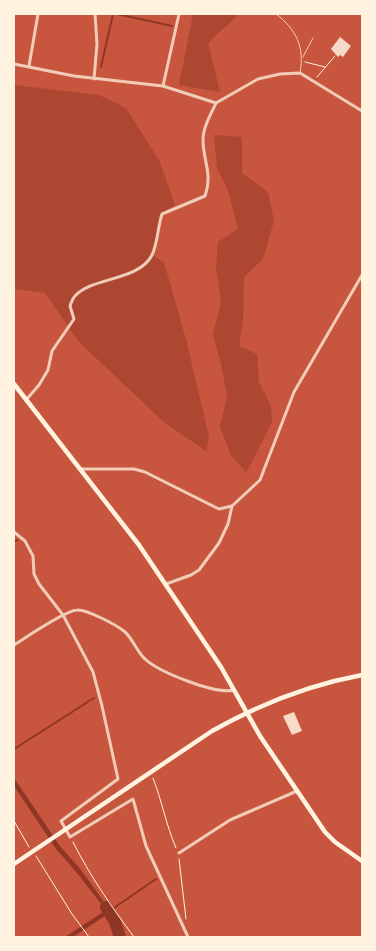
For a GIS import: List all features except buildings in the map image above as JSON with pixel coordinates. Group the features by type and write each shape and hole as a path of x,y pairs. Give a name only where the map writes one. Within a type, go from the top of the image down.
{"main road":[{"path":"14,384 139,545 234,690 296,791 325,832 334,842 362,861"},
{"path":"14,864 212,731 246,712 307,688 362,675"}],"street":[{"path":"29,66 38,14"},
{"path":"94,14 97,44 94,80"},
{"path":"163,86 179,14"},
{"path":"14,64 94,80 163,86 216,103"},
{"path":"26,400 39,385 48,370 52,352 74,319 70,306 76,295 89,286 123,276 145,264 152,255 162,214 205,196 208,186 208,169 203,140 207,123 216,103 258,79 280,74 300,73 362,111"},
{"path":"81,469 134,469 145,472 219,508 232,506 260,480 294,392 362,275"},
{"path":"166,584 199,570 219,543 228,524 232,506"},
{"path":"14,532 25,541 33,556 34,574 39,584 63,615 93,672 118,779 61,821 64,831 70,837 133,799 146,846 188,937"},
{"path":"14,645 63,615 78,609 89,612 125,632 145,659 184,680 222,691 234,690"},
{"path":"179,853 230,820 296,791"}],"lane":[{"path":"276,14 293,30 303,58"},
{"path":"300,73 303,58 313,38"}],"path":[{"path":"318,75 335,56"},
{"path":"302,61 325,67"},
{"path":"14,820 27,846 33,851 89,937"},
{"path":"70,837 84,865 111,907 134,937"}],"shaded area":[{"path":"193,14 239,14 208,43 220,92 179,85"},
{"path":"14,85 99,95 126,108 159,160 175,205 162,214 152,255 164,262 187,343 209,437 206,451 165,423 79,342 45,293 14,289"},
{"path":"214,135 242,137 242,173 268,192 274,221 263,259 244,277 243,320 239,346 257,354 259,382 271,406 272,422 246,473 231,455 220,427 227,396 213,334 221,302 216,268 218,242 238,229 228,191 217,168"},
{"path":"14,778 60,846 81,870 117,920 113,923 108,914 73,937 65,937 106,910 56,849 14,786"}],"waterway":[{"path":"101,67 113,14"},
{"path":"117,14 172,26"},
{"path":"14,749 94,698"},
{"path":"108,912 156,879"},
{"path":"106,907 115,922 120,937"}]}
